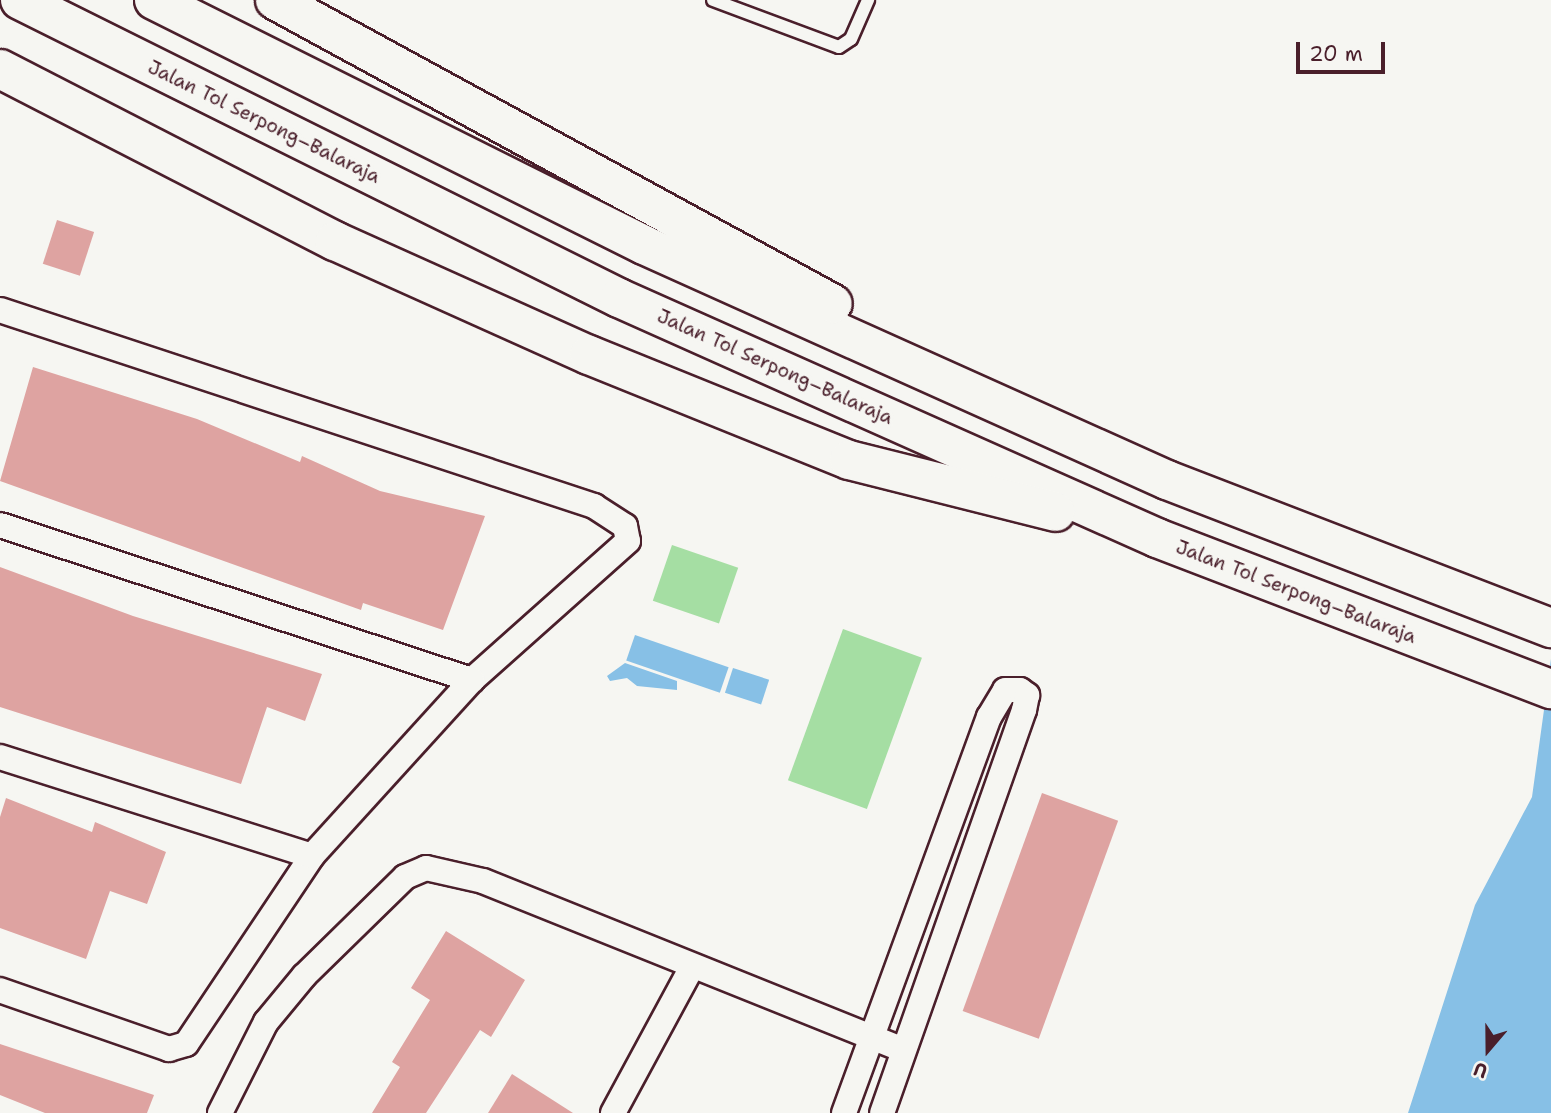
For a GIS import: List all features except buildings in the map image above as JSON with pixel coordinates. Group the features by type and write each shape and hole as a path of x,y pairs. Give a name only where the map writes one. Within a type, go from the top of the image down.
{"highway":[{"name":"Jalan Tol Serpong–Balaraja","path":"20,0 619,298 1157,538 1551,689"},
{"path":"155,0 649,228 1167,480 1551,628"},
{"path":"275,0 649,228"},
{"path":"0,69 335,241 589,355 849,460 1157,538"}],"street":[{"path":"0,310 594,506 625,526 628,541 618,554 472,680 312,856 186,1044 169,1049 0,990"},
{"path":"0,525 472,680"},
{"path":"844,1113 989,717 1005,690 1020,691 1027,695 1024,710 882,1113"},
{"path":"0,757 312,856"},
{"path":"220,1113 266,1022 304,976 420,870 483,881 869,1040 903,1050"},
{"path":"613,1113 692,967"}],"lane":[{"path":"713,0 839,47 860,25 868,0"}],"green space":[{"path":"672,545 738,568 719,624 653,601"},
{"path":"843,629 922,658 867,809 788,780"}],"water":[{"path":"635,635 729,667 720,693 626,661"},
{"path":"1551,659 1551,1113 1408,1113 1475,905 1532,797"},
{"path":"625,663 677,681 677,690 637,686 627,678 610,681 607,676"},
{"path":"733,668 769,680 761,704 725,693"}]}
